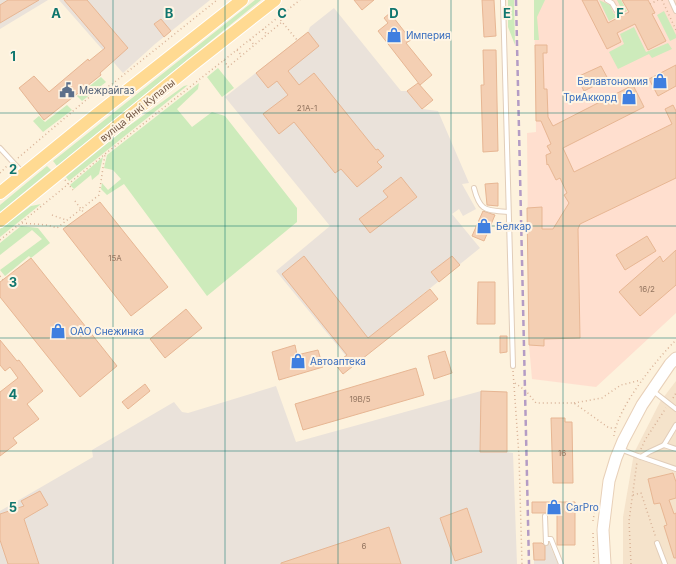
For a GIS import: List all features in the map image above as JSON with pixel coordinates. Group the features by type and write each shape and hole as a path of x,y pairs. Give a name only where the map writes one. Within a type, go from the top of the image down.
{"main road":[{"name":"вуліца Янкі Купалы","path":"0,193 102,110 242,0"},
{"name":"вуліца Янкі Купалы","path":"0,221 192,65 275,0"},
{"path":"605,564 603,530 609,481 620,449 642,405 670,364 676,358"}],"lane":[{"path":"503,0 513,366"},
{"path":"607,0 612,3 616,10"},
{"path":"671,0 676,11"},
{"path":"0,148 23,174"},
{"path":"474,188 478,202 482,207 490,210 508,212"},
{"path":"652,390 676,409"},
{"path":"639,457 664,445 676,425"},
{"path":"664,445 676,449"},
{"path":"620,449 676,469"},
{"path":"545,516 546,541 550,539 562,564"},
{"path":"658,543 665,564"}],"path":[{"path":"0,173 93,94 111,85 217,0"},
{"path":"0,240 105,154 300,0"},
{"path":"650,4 658,0"},
{"path":"662,0 676,30"},
{"path":"278,17 297,40"},
{"path":"224,60 228,67 282,22"},
{"path":"263,29 267,35"},
{"path":"250,40 254,46"},
{"path":"237,50 242,56"},
{"path":"22,223 47,225 57,228 99,195 105,154"},
{"path":"63,179 72,190"},
{"path":"75,201 84,213"},
{"path":"52,215 66,220"},
{"path":"0,276 3,280"},
{"path":"513,366 520,456 522,564"},
{"path":"515,382 526,391 536,403 574,403 602,398 621,385 642,380"},
{"path":"631,564 629,521 633,495 634,473 645,440 676,393"},
{"path":"574,403 609,428 615,428"},
{"path":"633,495 641,493 658,543"}],"shaded area":[{"path":"0,0 48,0 0,29"},
{"path":"59,0 210,0 155,44 123,73"},
{"path":"534,0 676,0 676,313 596,387 532,379 529,345 527,133 536,132"},
{"path":"334,8 401,91 407,91 422,109 438,111 469,183 462,184 476,209 463,216 459,209 452,214 480,248 346,356 276,271 330,226 225,97 308,32 310,27"},
{"path":"676,381 676,564 623,564 623,517 634,453 660,402"},
{"path":"276,386 296,442 481,391 507,392 507,452 513,453 517,564 0,564 0,511 93,457 92,450 174,402 182,412 188,413"},
{"path":"533,543 549,543 558,564 534,564"}],"green space":[{"path":"255,0 261,0 57,166 53,161"},
{"path":"508,0 514,0 515,45 508,27"},
{"path":"534,0 545,0 537,17 539,40 534,40"},
{"path":"599,0 610,5 614,14 622,10 617,0 621,0 627,11 609,21"},
{"path":"664,11 676,35 676,38 670,41 657,15"},
{"path":"634,27 646,52 668,43 672,49 652,58 649,54 618,69 609,52 624,44 620,34"},
{"path":"218,68 234,88 222,97 207,77"},
{"path":"101,77 106,82 82,101 77,96"},
{"path":"199,83 198,89 177,109 192,127 212,112 225,116 297,208 297,222 207,296 124,184 107,195 101,189 102,183 108,190 121,179 113,170 104,168 107,155"},
{"path":"188,85 69,181 66,177 126,128 184,86"},
{"path":"67,105 72,110 43,132 33,121 39,116 45,122"},
{"path":"103,157 99,174 92,180 91,175 74,189 70,185"},
{"path":"47,166 51,170 0,212 0,205"},
{"path":"41,204 0,237 0,229 31,206"},
{"path":"21,226 38,228 50,243 31,258 29,256 5,276 0,270 42,239 32,230 0,255 0,243"}],"building":[{"path":"8,0 39,0 0,23 0,5"},
{"path":"64,0 87,0 128,48 100,73 101,75 44,120 19,88 34,76 49,92 88,59 89,61 105,48"},
{"path":"354,0 374,0 362,10"},
{"path":"482,0 494,0 496,36 484,37"},
{"path":"582,0 597,0 608,23 629,12 622,0 648,0 655,13 652,14 666,41 648,50 635,24 617,33 621,42 607,49"},
{"path":"390,13 411,40 406,43 432,75 420,85 378,31 388,23 384,18"},
{"path":"161,19 171,31 164,37 154,24"},
{"path":"308,32 319,46 288,71 299,85 314,73 376,150 378,149 384,156 377,162 382,167 357,187 341,169 335,173 294,122 279,134 263,114 288,95 277,81 268,88 256,73"},
{"path":"535,45 547,45 547,53 543,53 544,89 547,89 548,117 553,126 633,85 644,107 563,148 574,172 672,124 665,109 673,105 676,111 676,178 580,224 578,229 580,338 544,339 544,346 529,345 527,208 542,207 542,229 553,229 569,203 564,195 567,193 560,178 556,180 548,164 547,165 546,155 551,153 547,146 551,144 541,121 536,121"},
{"path":"483,50 496,50 498,151 483,152 481,85 484,85"},
{"path":"676,65 676,86 658,96 649,79"},
{"path":"601,66 608,79 584,91 577,77"},
{"path":"418,83 433,100 422,109 407,91"},
{"path":"401,177 417,197 370,233 359,219 388,197 383,191"},
{"path":"498,183 498,206 487,205 485,184"},
{"path":"100,202 168,287 131,316 63,229"},
{"name":"Белкар","path":"483,211 495,215 484,241 472,236"},
{"path":"647,236 656,251 625,270 616,255"},
{"path":"676,250 676,285 640,316 619,292 660,256 663,262"},
{"path":"304,256 368,338 430,289 438,299 343,374 335,364 347,355 282,274"},
{"path":"452,256 460,265 439,282 431,272"},
{"name":"ОАО Снежинка","path":"31,258 117,366 80,397 0,297 0,282"},
{"path":"478,282 495,282 495,324 477,324"},
{"path":"186,309 202,328 165,358 150,339"},
{"path":"500,336 507,336 507,352 500,353"},
{"path":"0,340 17,361 19,360 43,391 27,404 39,419 13,438 17,443 0,456 0,392 18,378 10,367 5,371 0,365"},
{"name":"Автоаптека","path":"295,345 297,355 318,350 323,367 279,380 272,352"},
{"path":"445,351 452,373 434,379 428,356"},
{"path":"416,368 424,395 303,430 295,404"},
{"path":"145,384 150,391 128,409 122,402"},
{"path":"481,391 507,392 507,452 480,452"},
{"path":"551,418 565,418 565,422 572,422 573,483 553,483"},
{"path":"673,473 676,482 676,498 669,500 674,514 676,513 676,558 674,558 664,526 667,525 660,503 654,504 648,479"},
{"path":"40,491 48,505 24,519 39,564 8,564 0,540 0,514 24,506 21,501"},
{"name":"CarPro","path":"532,502 575,502 575,545 557,545 557,513 532,513"},
{"path":"467,508 482,552 455,561 440,518"},
{"path":"389,527 401,564 281,564 281,563"},
{"path":"533,543 542,543 545,546 545,560 534,560"}],"railway":[{"path":"516,0 529,564"}],"place":[{"name":"Империя","path":"394,35"},
{"name":"Белавтономия","path":"660,81"},
{"name":"Межрайгаз","path":"67,90"},
{"name":"ТриАккорд","path":"629,97"},
{"name":"Белкар","path":"484,226"},
{"name":"ОАО Снежинка","path":"58,331"},
{"name":"Автоаптека","path":"298,361"},
{"name":"CarPro","path":"554,507"}]}
